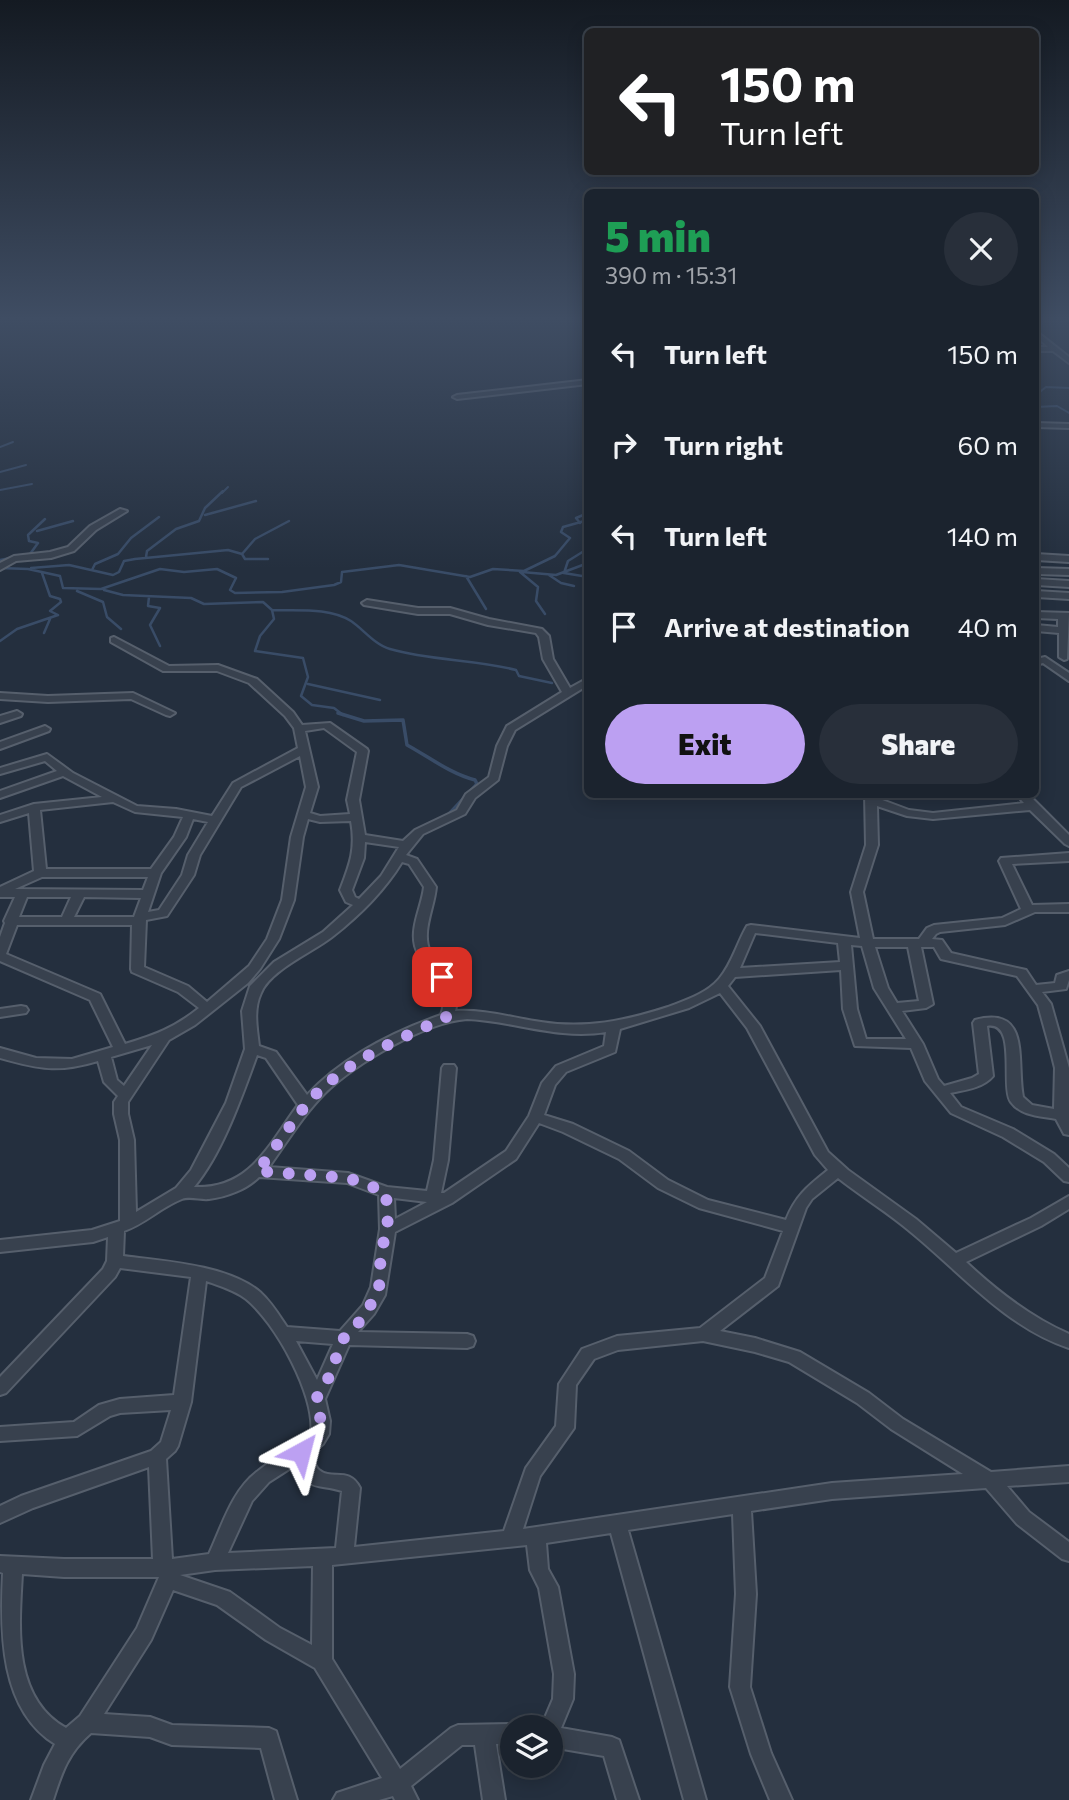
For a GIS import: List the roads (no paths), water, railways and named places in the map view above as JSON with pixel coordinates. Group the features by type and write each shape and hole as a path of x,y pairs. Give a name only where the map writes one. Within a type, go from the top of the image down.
{"street":[{"path":"1039,425 1069,426"},
{"path":"0,567 14,559 51,555 71,549 93,528 123,511"},
{"path":"1039,557 1069,559"},
{"path":"1039,570 1069,572"},
{"path":"1039,582 1069,584"},
{"path":"1039,594 1069,596"},
{"path":"367,603 418,611 450,611 488,622 539,631 544,636 543,646 551,666 568,693"},
{"path":"1039,616 1065,628"},
{"path":"1039,628 1065,628"},
{"path":"1040,661 1067,658 1065,628"},
{"path":"0,1246 71,1241 122,1227 181,1192 197,1173 233,1103 252,1049 248,1011 288,901 297,837 312,787 299,728 289,713 253,681 218,668 167,669 114,640"},
{"path":"1040,661 1069,678"},
{"path":"0,1053 54,1064 72,1064 164,1037 190,1023 207,1008 260,973 327,935 386,878 422,830 445,822 461,812 470,796 494,778 502,746 511,728 584,683"},
{"path":"0,696 48,699 133,696 170,713"},
{"path":"0,720 18,714"},
{"path":"299,728 326,725 363,751 354,800 360,838 358,858 346,890 349,899 361,904"},
{"path":"0,746 45,729"},
{"path":"10,921 139,920 163,912 188,875 196,853 237,785 305,748"},
{"path":"0,771 42,756 49,758 64,772 135,809 215,820"},
{"path":"0,795 64,772"},
{"path":"871,798 872,845 857,892 874,973 916,1044 926,1071 956,1110 1008,1133 1049,1158 1069,1177"},
{"path":"873,798 907,813 933,816 1033,806"},
{"path":"1025,798 1069,842"},
{"path":"0,819 34,807 112,799"},
{"path":"34,807 40,873"},
{"path":"304,815 320,819 357,817"},
{"path":"189,816 180,837 155,873 139,920 138,972 183,989 207,1008"},
{"path":"360,838 404,851 430,887 420,937 422,950 447,984 450,1010 446,1017"},
{"path":"169,852 196,853"},
{"path":"1028,910 1005,861 1069,858"},
{"path":"0,893 40,873 155,873"},
{"path":"0,893 147,896 170,899"},
{"path":"22,893 0,955 95,998 121,1049"},
{"path":"66,921 79,894"},
{"path":"918,943 938,928 1005,921 1028,910 1068,909"},
{"path":"181,1192 212,1194 233,1189 257,1171 306,1105 333,1079 371,1053 446,1017 498,1018 570,1030 614,1026 701,998 721,986 731,973 751,929 868,944 939,944 943,954 949,957 1021,973 1044,1004 1053,1038 1066,1068 1066,1098 1061,1115 1069,1130"},
{"path":"844,940 850,1009 860,1043 916,1044"},
{"path":"894,1008 925,1005 918,943"},
{"path":"731,973 847,966"},
{"path":"1033,989 1061,986 1062,978 1069,975"},
{"path":"721,986 753,1026 822,1155 837,1171 895,1210 995,1300 1038,1328 1069,1341"},
{"path":"0,1013 21,1010"},
{"path":"940,1091 977,1082 986,1076 980,1023 998,1020 1003,1023 1014,1054 1016,1099 1028,1109 1061,1115"},
{"path":"388,1229 511,1155 536,1117 549,1083 561,1069 610,1049 614,1026"},
{"path":"0,1388 110,1273 122,1227 127,1140 121,1114 125,1094 164,1037"},
{"path":"1053,1038 1069,1039"},
{"path":"252,1049 271,1055 306,1105"},
{"path":"103,1055 111,1082 125,1094"},
{"path":"440,1197 449,1068"},
{"path":"536,1117 568,1128 624,1155 663,1184 704,1204 790,1227"},
{"path":"257,1171 348,1178 386,1192 440,1197"},
{"path":"704,1334 772,1282 790,1227 807,1195 837,1171"},
{"path":"316,1399 329,1377 343,1339 364,1317 379,1289 381,1250 388,1229 386,1192"},
{"path":"953,1261 1037,1222 1069,1202"},
{"path":"115,1261 199,1274 225,1281 254,1296 286,1332 316,1399 322,1426 320,1435 301,1452 262,1478 245,1496 215,1562"},
{"path":"0,1516 26,1502 157,1456 169,1446 182,1402 199,1274"},
{"path":"286,1332 343,1339 418,1337 467,1341"},
{"path":"511,1538 532,1473 565,1428 568,1384 588,1354 617,1343 704,1334 794,1357 992,1482 1023,1518 1069,1553"},
{"path":"0,1434 77,1429 105,1410 120,1406 182,1402"},
{"path":"301,1452 312,1477 317,1480 344,1482 351,1488 344,1556"},
{"path":"42,1800 54,1765 68,1740 87,1723 144,1634 167,1572 157,1456"},
{"path":"68,1740 36,1724 25,1712 10,1683 7,1564 64,1569 167,1572 215,1562 344,1556 536,1536 742,1504 886,1486 992,1482 1069,1474"},
{"path":"742,1504 746,1609 740,1687 761,1754 781,1800"},
{"path":"617,1523 695,1800"},
{"path":"536,1536 539,1570 548,1587 564,1674 563,1699 556,1715"},
{"path":"322,1661 323,1556"},
{"path":"167,1572 223,1598 273,1634 322,1661 402,1792"},
{"path":"87,1723 150,1727 172,1735 269,1738 286,1800"},
{"path":"484,1733 494,1800"},
{"path":"344,1800 402,1792 458,1735 500,1734"},
{"path":"563,1739 612,1747 628,1800"}],"waterway":[{"path":"1039,407 1057,406 1069,413"},
{"path":"0,447 13,442"},
{"path":"0,472 26,465"},
{"path":"0,490 32,484"},
{"path":"222,493 228,487"},
{"path":"146,557 147,551 176,529 199,521 205,508 223,491"},
{"path":"205,515 256,501"},
{"path":"580,522 576,518 584,515"},
{"path":"92,570 95,564 118,554 131,538 159,517"},
{"path":"0,560 30,554 38,543 29,541 28,535 45,519"},
{"path":"37,531 73,521"},
{"path":"242,554 255,539 289,521"},
{"path":"580,522 584,521"},
{"path":"466,576 493,569 524,571 555,556 570,538 561,532 563,527 580,522"},
{"path":"31,568 69,565 113,575 119,572 124,561 135,559 228,550 242,554"},
{"path":"564,572 568,561 584,551"},
{"path":"242,554 245,559 268,559"},
{"path":"564,572 584,564"},
{"path":"0,568 28,569 60,576 63,588 101,589 160,569 184,572 217,569 236,578 230,590 235,593 282,592 334,585 341,582 342,572 399,565 466,576"},
{"path":"520,572 538,587 536,601 545,614"},
{"path":"522,572 556,575 564,572"},
{"path":"564,572 584,576"},
{"path":"0,641 17,629 58,615 50,611 61,602 60,599 50,596 42,573"},
{"path":"549,575 561,583 574,586"},
{"path":"466,576 486,609"},
{"path":"104,590 123,595 191,598 204,604 263,602 272,610"},
{"path":"77,591 103,602 107,617 121,629"},
{"path":"149,597 148,606 160,608 150,625 160,646"},
{"path":"272,610 333,614 351,621 390,649 500,666 516,670 519,676 552,683"},
{"path":"272,610 274,619 260,636 255,651 303,658 308,677 301,696 312,705 334,708 342,714"},
{"path":"44,633 50,619"},
{"path":"308,684 380,700"},
{"path":"338,713 342,714"},
{"path":"342,714 364,721 403,720 407,745 449,769 475,780 477,784 449,814"}]}
